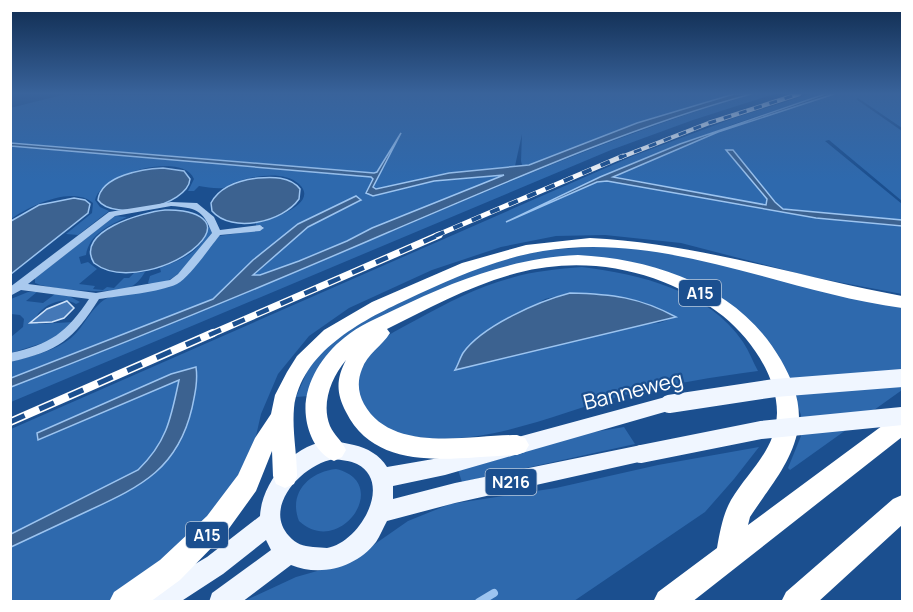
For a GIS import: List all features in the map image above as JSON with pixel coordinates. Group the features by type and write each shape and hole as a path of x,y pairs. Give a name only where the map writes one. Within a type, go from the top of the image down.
{"highway":[{"name":"A15","path":"285,476 286,463 281,418 286,396 296,373 321,343 343,325 379,305 424,284 504,255 526,250 588,243 660,248 832,289 903,302"},
{"name":"A15","path":"334,450 319,431 316,400 325,374 347,345 405,313 466,285 508,270 553,261 576,260 620,264 652,272 684,284 730,313 754,336 766,354 784,391 788,409 787,433 779,452 738,514 730,554"},
{"name":"A15","path":"405,313 364,348 353,362 348,394 361,420 376,434 401,446 413,448 517,445"},
{"name":"A15","path":"124,602 170,570 216,525 247,483 263,445 281,418"},
{"path":"668,602 903,424"},
{"path":"796,602 903,508"}],"main road":[{"name":"Banneweg","path":"382,478 445,466 669,404 775,388 903,378"},
{"name":"N216","path":"382,512 455,493 761,430 903,416"},
{"path":"334,450 345,450 363,456 377,469 382,478 385,494 382,512 372,531 345,553 322,559 300,557 291,553 277,540 270,522 272,498 285,476 308,457 334,450"},
{"path":"155,602 190,583 238,551 270,522"},
{"path":"220,602 281,557 291,553"}],"lane":[{"path":"14,290 112,214 171,204 190,204 198,206 209,216 217,233"},
{"path":"14,290 96,296 159,286 181,276 217,233 260,228"},
{"path":"10,358 45,348 67,336 76,327 96,296"}],"shaded area":[{"path":"10,123 638,123 529,165 522,165 521,161 522,134 515,166 512,168 449,173 376,189 373,187 400,133 377,172 374,173 11,143"},
{"path":"637,123 660,123 568,157 201,311 11,387 11,378 213,299 253,260 298,224 356,196 361,200 308,227 253,275 260,275 299,261 372,228 504,175 434,181 373,196 366,193 373,179 371,177 11,146 11,143 374,173 377,172 401,133 373,187 376,189 449,173 529,165"},
{"path":"664,123 686,123 611,150 11,402 11,387 260,287 545,167"},
{"path":"722,123 738,123 600,177 589,184 607,181 816,218 902,226 902,294 812,277 681,243 605,235 556,236 501,247 432,270 349,308 309,336 278,374 261,414 256,436 234,485 207,522 111,602 11,601 11,547 119,496 158,470 172,456 182,439 189,419 196,367 38,433 38,440 180,379 162,439 138,470 11,534 11,429 633,156"},
{"path":"747,123 890,123 902,131 902,201 829,140 825,141 902,204 902,220 783,209 727,151 767,199 766,205 612,176 718,132"},
{"path":"747,123 718,132 613,177 766,205 767,199 726,150 733,150 783,209 902,220 902,226 816,218 607,181 597,182 506,222 600,177 680,144"},
{"path":"10,146 371,177 373,178 373,196 434,181 504,175 372,228 299,261 260,275 253,275 308,227 361,201 356,196 298,224 253,260 213,299 11,378 11,362 65,343 76,333 93,310 109,297 170,287 219,236 262,230 263,226 256,226 256,223 281,215 298,205 303,198 304,191 299,184 285,177 259,176 232,183 223,188 199,186 194,191 188,191 194,179 187,171 175,167 159,166 126,174 111,181 101,190 95,200 100,207 109,211 78,235 66,234 92,213 93,203 74,196 51,199 11,219"},
{"path":"163,168 184,171 190,179 186,189 177,197 149,208 133,210 106,207 98,200 101,191 115,179 135,172"},
{"path":"275,178 291,182 300,189 299,199 281,214 257,222 232,222 212,211 211,203 225,188 244,180"},
{"path":"74,198 85,200 90,204 88,213 11,274 11,221 39,205"},
{"path":"165,210 192,213 205,221 208,228 205,235 188,253 163,266 133,272 105,269 94,263 90,252 94,242 102,233 128,219"},
{"path":"115,216 127,217 101,231 91,241 86,255 79,257 81,264 88,262 97,269 79,284 95,286 93,289 114,288 124,278 129,278 134,273 145,272 136,283 120,290 95,291 54,288 35,283 35,278"},
{"path":"210,222 212,233 183,269 167,281 158,284 148,283 150,276 161,272 160,268 193,252 204,240"},
{"path":"612,246 670,252 902,306 902,390 790,470 788,468 801,436 801,415 793,392 771,351 677,277 548,258 385,315 309,396 296,397 310,365 340,332 458,274 544,250"},
{"path":"582,267 649,280 692,298 729,324 743,342 758,371 641,391 512,429 483,435 426,438 396,433 378,424 368,414 359,396 358,377 366,357 384,339 462,296 486,286 528,274","holes":["570,293 637,301 676,317 659,323 479,337 545,299"]},
{"path":"28,292 37,292 26,301 43,303 55,294 69,296 80,302 76,304 60,301 44,308 36,317 38,324 74,322 52,340 11,353 11,337 23,327 24,319 20,315 11,314 11,299"},
{"path":"570,293 625,298 650,305 676,317 455,370 463,353 483,333 528,308"},
{"path":"196,367 195,393 186,429 167,460 155,472 141,483 109,501 11,547 11,534 138,470 162,439 170,418 179,380 38,440 37,433 171,374"},
{"path":"624,427 635,444 462,482 458,470 582,434"},
{"path":"759,447 705,512 574,601 242,602 296,577 349,562 408,521 450,504 556,488 658,465"},
{"path":"336,469 352,477 360,488 360,501 354,514 344,525 330,531 315,530 299,521 296,501 303,486 310,479 317,474"}],"building":[{"path":"67,301 74,308 64,318 52,322 30,323 47,309"}],"waterway":[{"path":"479,602 494,593"}],"railway":[{"path":"619,158 710,123"},
{"path":"435,236 623,156"},
{"path":"209,335 439,235"},
{"path":"10,422 213,333"}]}
